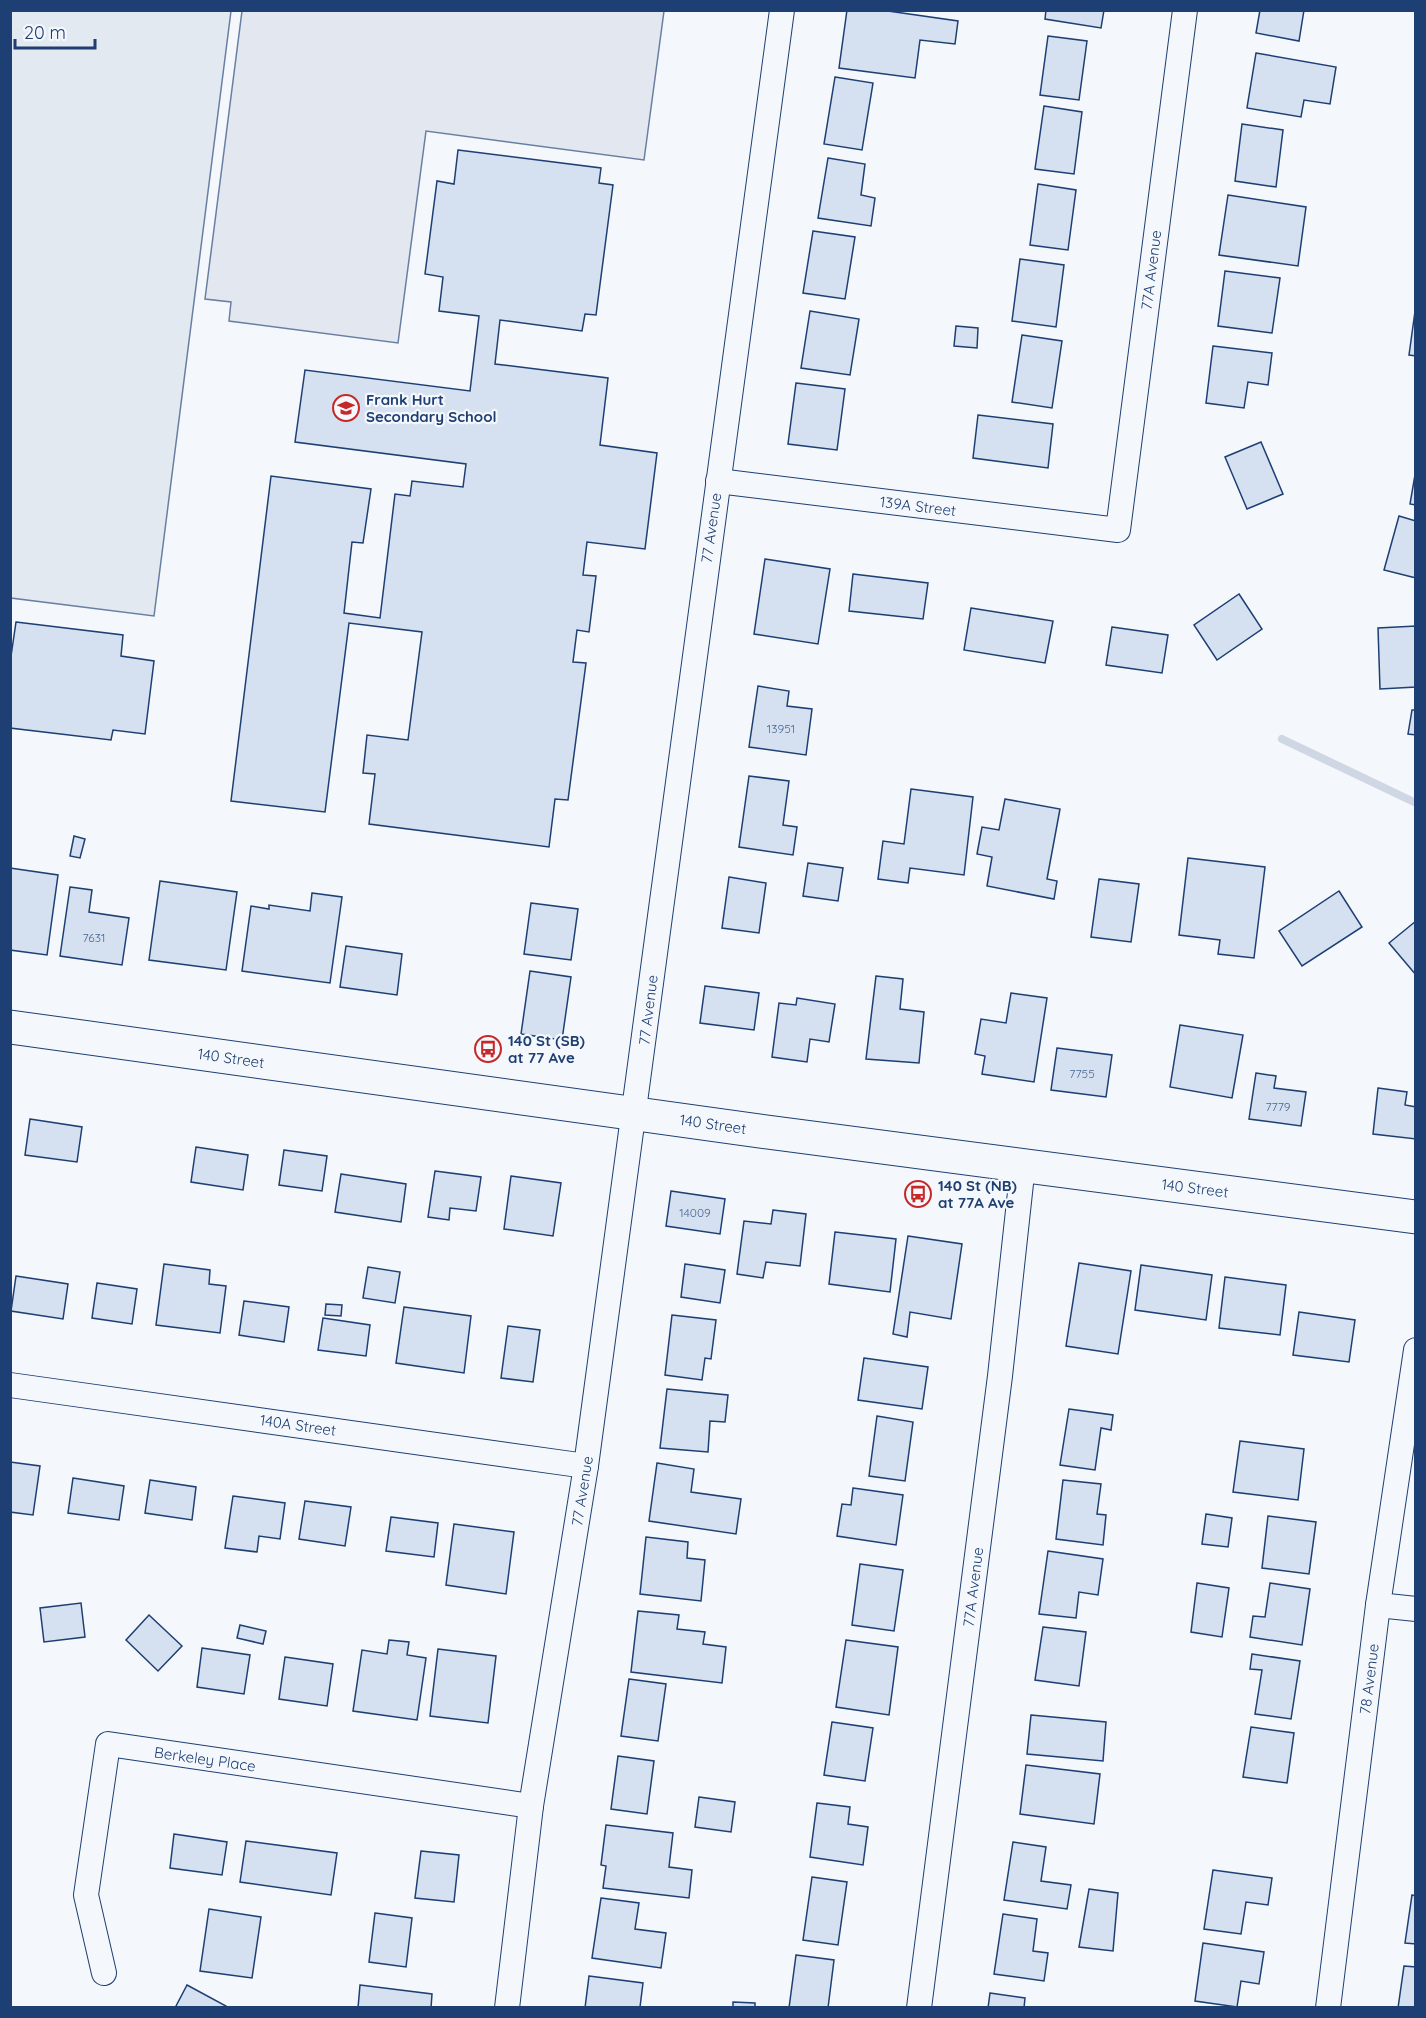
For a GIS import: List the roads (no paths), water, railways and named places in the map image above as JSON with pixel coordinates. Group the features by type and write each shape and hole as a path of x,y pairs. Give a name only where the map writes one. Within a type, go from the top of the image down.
{"main road":[{"name":"140 Street","path":"10,1027 1416,1217"}],"street":[{"name":"77 Avenue","path":"507,2007 531,1806 586,1466 782,10"},
{"name":"77A Avenue","path":"1118,530 1185,10"},
{"name":"139A Street","path":"718,481 1118,530"},
{"name":"77A Avenue","path":"919,2007 1000,1376 1023,1165"},
{"name":"78 Avenue","path":"1328,2007 1378,1605 1416,1350"},
{"name":"140A Street","path":"10,1385 586,1466"},
{"path":"1378,1605 1416,1609"},
{"name":"Berkeley Place","path":"104,1973 86,1895 108,1744 531,1806"}],"waterway":[{"path":"1282,739 1416,803"}],"place":[{"name":"Frank Hurt Secondary School","path":"346,408"},
{"name":"140 St (SB) at 77 Ave","path":"488,1049"},
{"name":"140 St (NB) at 77A Ave","path":"918,1194"}]}
